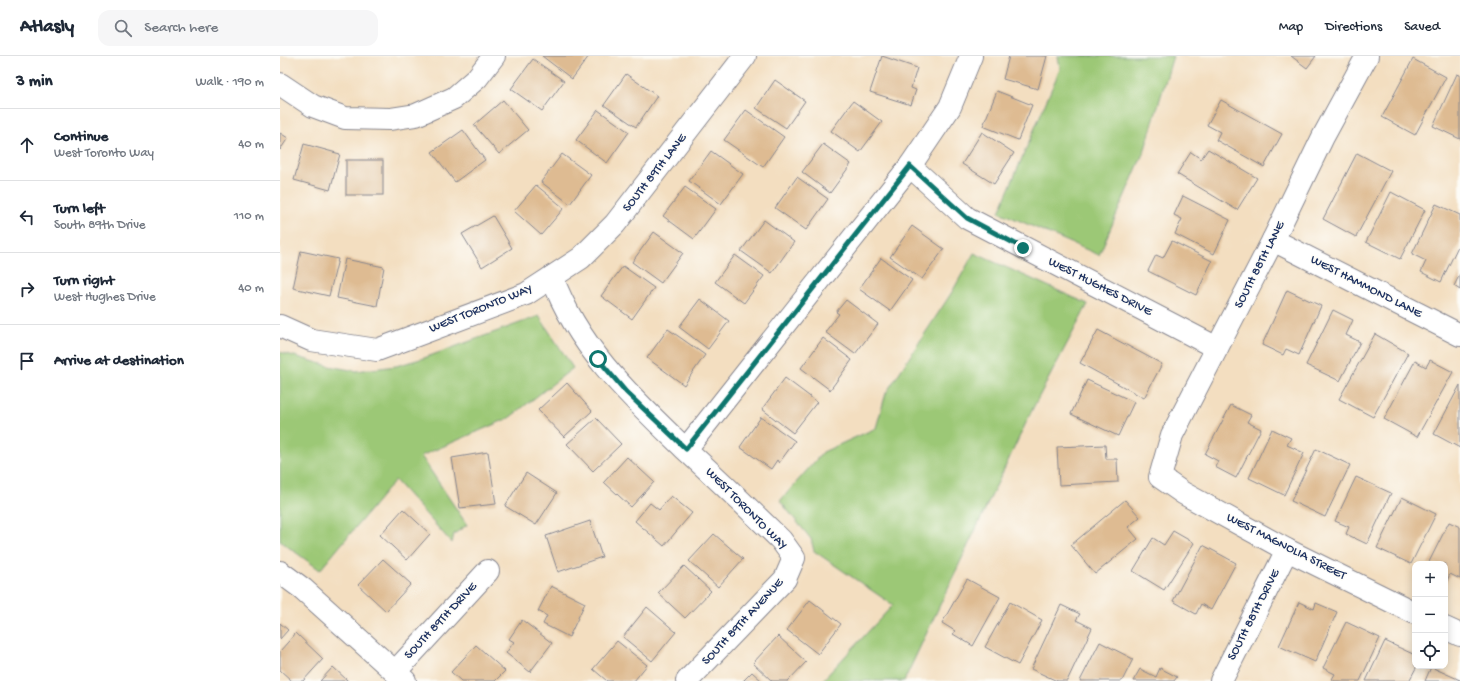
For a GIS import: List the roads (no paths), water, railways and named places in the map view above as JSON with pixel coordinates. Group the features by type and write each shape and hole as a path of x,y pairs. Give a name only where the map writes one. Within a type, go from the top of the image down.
{"street":[{"path":"280,84 313,106 345,118 390,119 416,115 454,98 477,78 494,56"},
{"name":"SOUTH 89TH LANE","path":"552,277 581,258 615,224 745,56"},
{"path":"686,449 910,166 950,107 971,56"},
{"name":"SOUTH 88TH LANE","path":"1160,477 1172,435 1273,240 1323,137 1368,56"},
{"name":"WEST HUGHES DRIVE","path":"910,166 967,218 1217,348"},
{"name":"WEST HAMMOND LANE","path":"1273,240 1460,335"},
{"name":"WEST TORONTO WAY","path":"280,326 311,340 377,350 526,294 552,277 561,302 598,359 626,392 781,540 794,558"},
{"name":"WEST MAGNOLIA STREET","path":"1160,477 1183,493 1287,550 1412,612"},
{"name":"SOUTH 88TH DRIVE","path":"1221,681 1287,550"},
{"name":"SOUTH 89TH AVENUE","path":"687,681 785,579 794,558"},
{"name":"SOUTH 89TH DRIVE","path":"400,676 488,571"},
{"path":"280,572 303,589 400,676"},
{"path":"1448,629 1460,635"}]}
